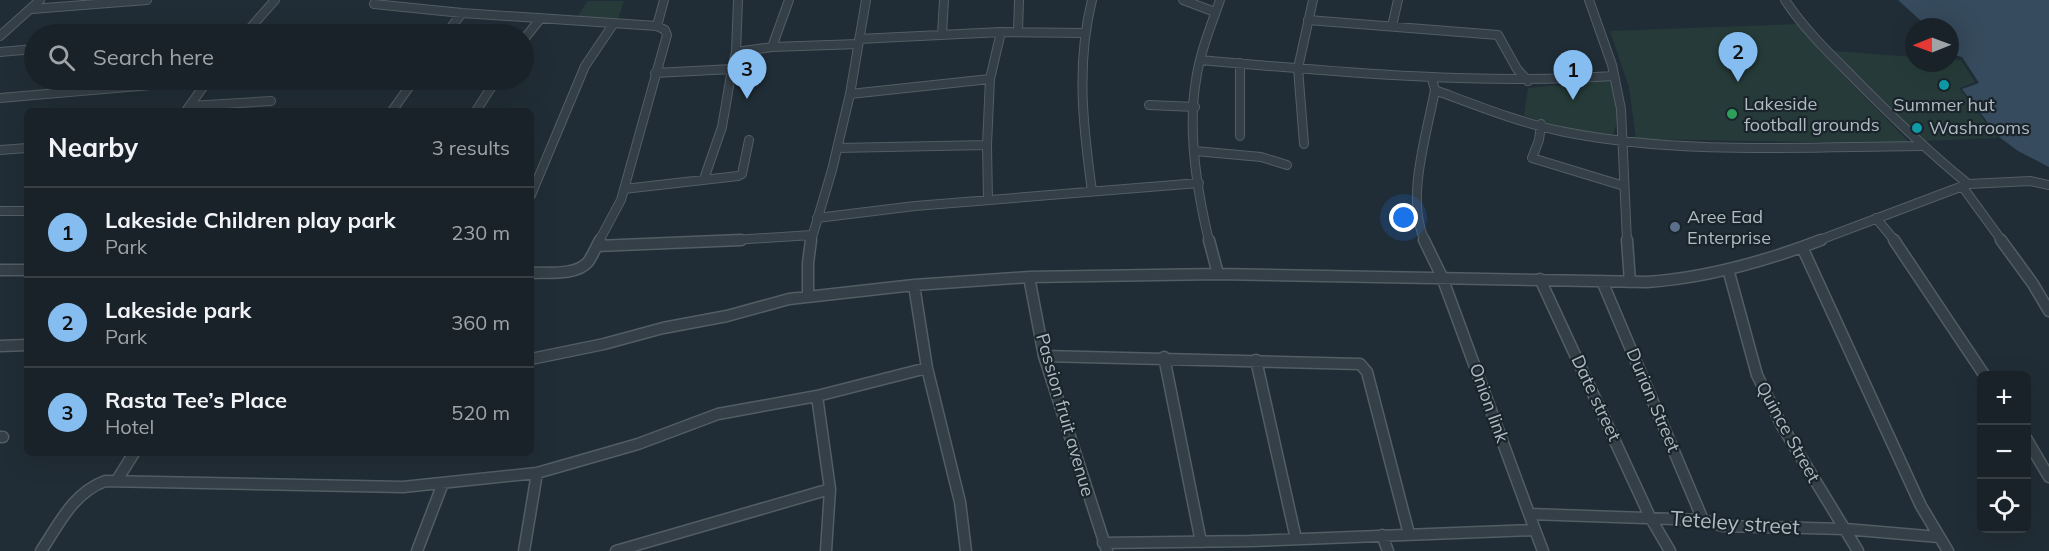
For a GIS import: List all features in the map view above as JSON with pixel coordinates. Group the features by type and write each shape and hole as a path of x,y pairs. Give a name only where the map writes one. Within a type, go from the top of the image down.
{"street":[{"path":"0,36 40,0"},
{"path":"32,9 145,0"},
{"path":"255,24 275,0"},
{"path":"657,26 664,0"},
{"path":"704,179 722,127 736,52 738,0"},
{"path":"772,47 789,0"},
{"path":"808,296 808,263 812,235 850,94 866,0"},
{"path":"942,35 944,0"},
{"path":"1018,32 1019,0"},
{"path":"1092,0 1085,33 1080,106 1092,191"},
{"path":"1183,0 1215,12"},
{"path":"1218,274 1209,244 1195,151 1195,85 1200,60 1220,0"},
{"path":"1304,144 1298,68 1313,0"},
{"path":"1392,26 1398,0"},
{"path":"1589,0 1621,109 1630,282"},
{"path":"1785,0 1809,34 1920,146 1965,185 2049,311"},
{"path":"374,4 462,13 657,26 665,30 667,35 621,200 597,246 582,268 572,271 534,273"},
{"path":"454,24 462,13"},
{"path":"534,27 542,18"},
{"path":"1308,20 1498,34 1505,40 1528,81"},
{"path":"534,188 585,66 614,23"},
{"path":"736,52 772,47 942,35 1001,32 1085,33"},
{"path":"988,200 987,145 990,79 1001,32"},
{"path":"0,52 24,50"},
{"path":"1200,60 1432,79 1528,81 1613,76"},
{"path":"1240,63 1240,136"},
{"path":"655,73 732,69"},
{"path":"850,94 990,79"},
{"path":"1432,79 1435,90 1481,108 1581,135 1692,145 1920,146"},
{"path":"0,98 92,90"},
{"path":"189,108 201,90"},
{"path":"394,108 407,90"},
{"path":"478,108 490,90"},
{"name":"Onion link","path":"1435,90 1416,194 1421,233 1442,277 1530,514 1529,531 1543,551"},
{"path":"198,108 271,101"},
{"path":"1149,105 1195,107"},
{"path":"1541,124 1539,140 1532,158 1624,186"},
{"path":"624,189 738,176 742,174 749,140"},
{"path":"837,148 987,145"},
{"path":"0,150 24,148"},
{"path":"1195,151 1261,157 1287,165"},
{"path":"534,357 727,316 789,299 914,285 1029,277 1218,274 1630,282 1677,280 1728,269 1802,247 1965,185 1989,181 2047,184"},
{"path":"817,218 915,206 1199,183"},
{"path":"0,211 24,211"},
{"path":"1876,218 1906,255 1982,371"},
{"path":"597,246 812,235"},
{"path":"1802,247 1917,496 1948,551"},
{"name":"Quince Street","path":"1728,269 1756,375 1782,426 1858,551"},
{"path":"0,270 24,270"},
{"name":"Passion fruit avenue","path":"1029,277 1044,356 1105,547"},
{"name":"Date street","path":"1540,279 1650,517 1670,551"},
{"name":"Durian Street","path":"1602,281 1703,520"},
{"path":"914,285 927,368 960,502 966,551"},
{"path":"0,346 24,345"},
{"path":"1044,356 1104,359 1164,357 1360,364 1367,372 1409,534"},
{"path":"1164,357 1202,542"},
{"path":"1256,360 1296,539"},
{"path":"41,551 82,492 94,483 117,480 403,487 537,473 638,444 718,414 817,396 927,368"},
{"path":"817,396 830,489 826,551"},
{"path":"2031,446 2048,472"},
{"path":"117,480 132,456"},
{"path":"524,551 537,473"},
{"path":"417,551 443,483"},
{"path":"616,551 830,489"},
{"name":"Teteley street","path":"1530,514 1650,517 1703,520 1723,526 1845,530 1939,537"},
{"path":"1105,547 1202,542 1251,546 1296,539 1529,531"},
{"path":"1383,535 1388,551"}],"green space":[{"path":"588,1 624,1 618,19 578,16"},
{"path":"1799,24 1845,77 1911,144 1636,139 1629,87 1610,31"},
{"path":"1834,51 1905,56 1905,72 1959,72 1959,60 1961,60 1975,82 1959,88 1998,138 1920,141 1868,90"},
{"path":"1613,76 1621,109 1613,135 1576,131 1524,116 1528,88 1606,81"}],"water":[{"path":"1898,0 2049,0 2049,167 2018,151 1998,136 1962,89 1979,83 1962,57 1959,56 1959,18 1918,18"}],"place":[{"name":"Lakeside park","path":"1738,82"},
{"name":"Summer hut","path":"1944,85"},
{"name":"Rasta Tee’s Place","path":"747,99"},
{"name":"Lakeside Children play park","path":"1573,100"},
{"name":"Lakeside football grounds","path":"1732,114"},
{"name":"Washrooms","path":"1917,128"},
{"name":"Aree Ead Enterprise","path":"1675,227"}]}
